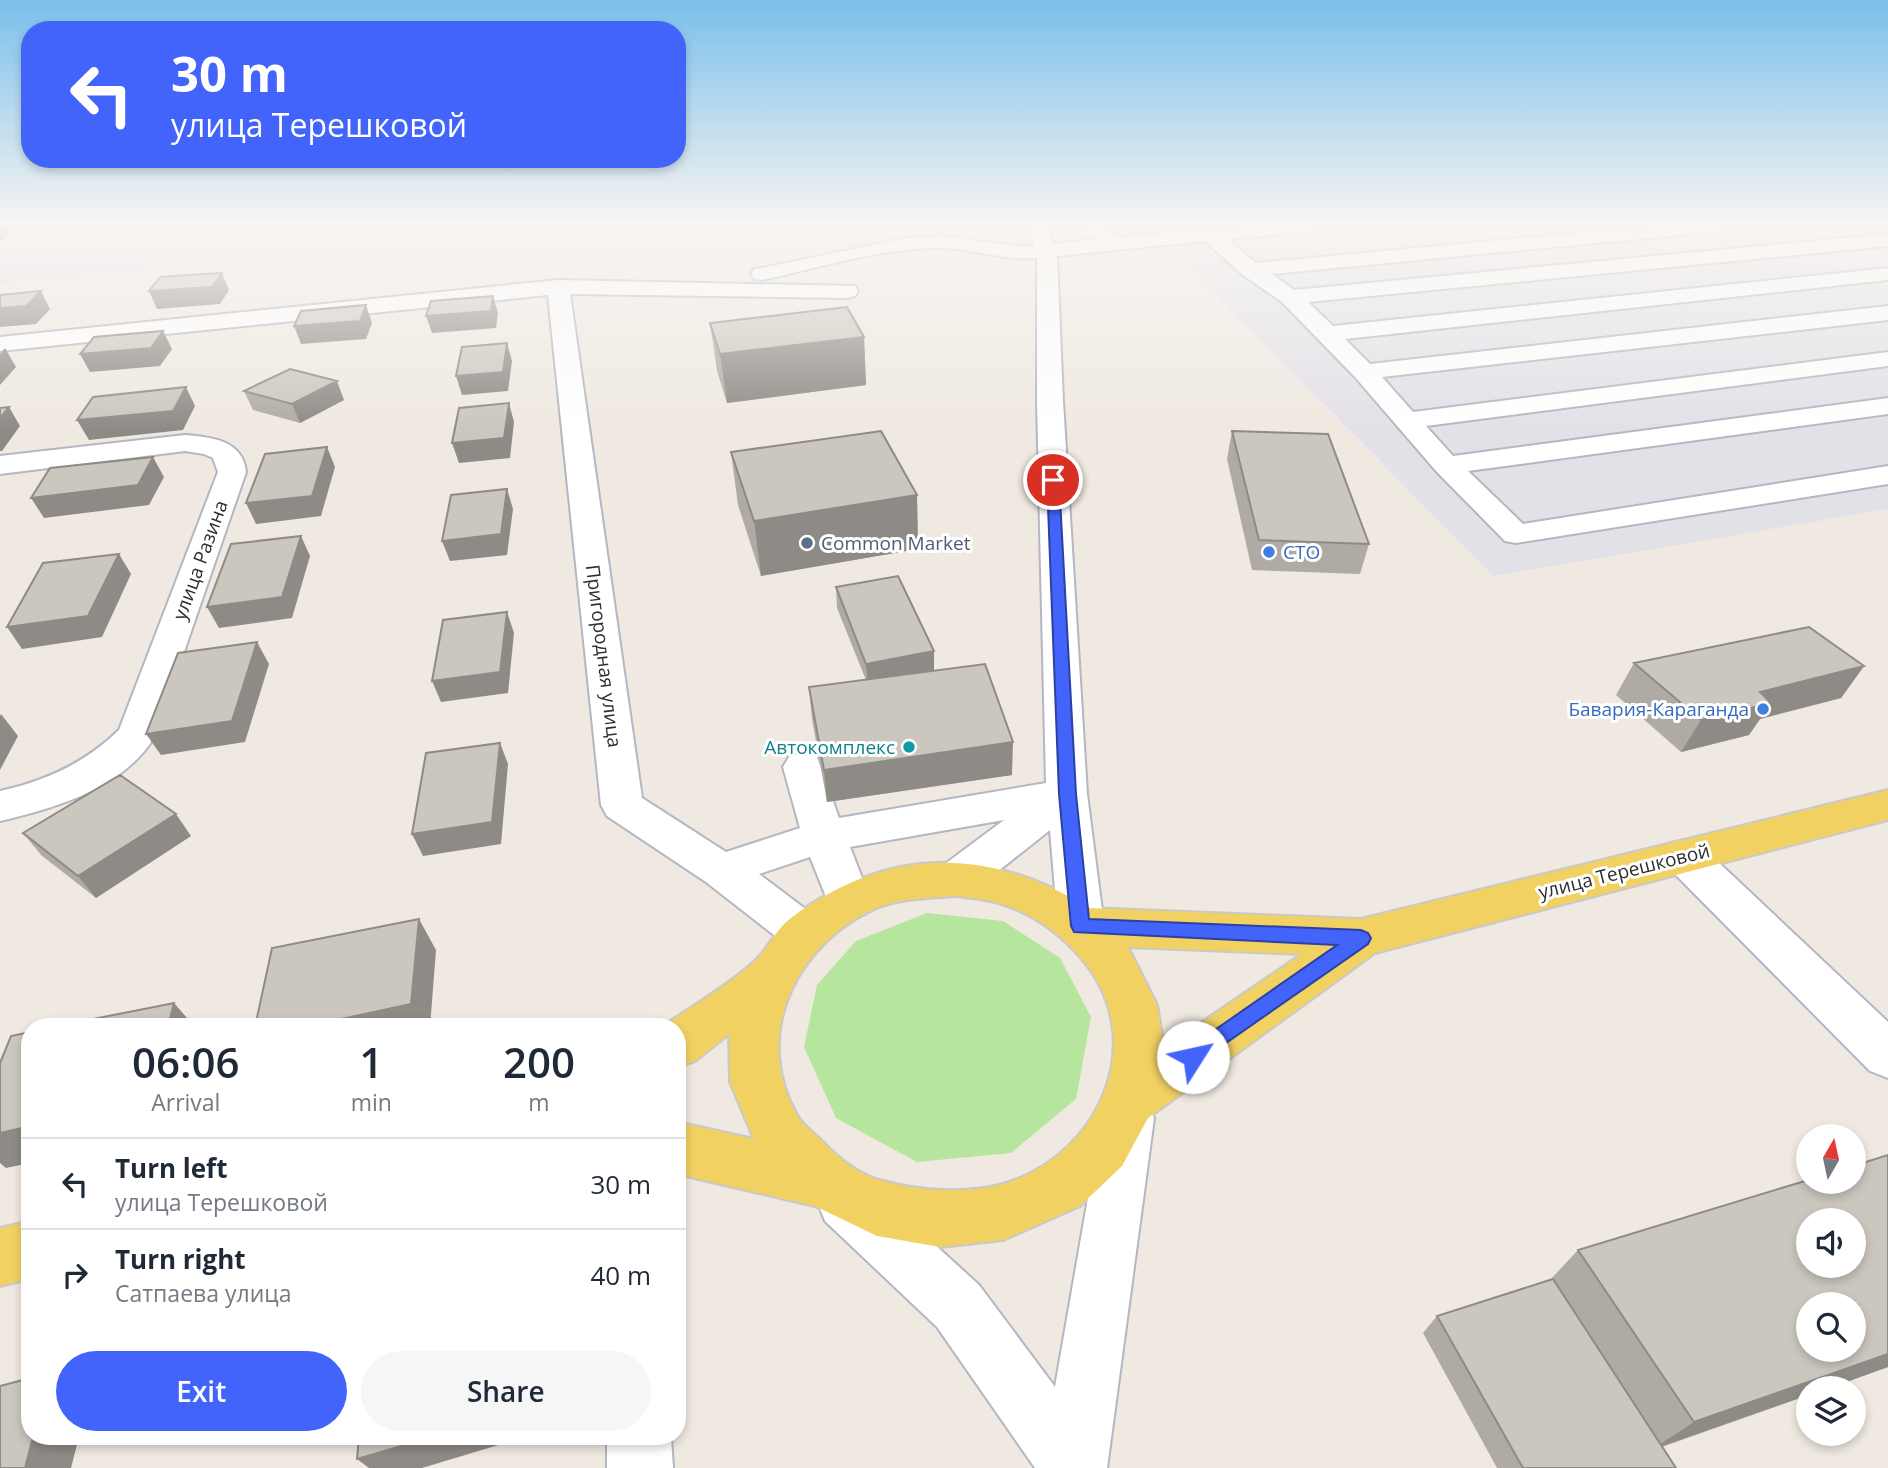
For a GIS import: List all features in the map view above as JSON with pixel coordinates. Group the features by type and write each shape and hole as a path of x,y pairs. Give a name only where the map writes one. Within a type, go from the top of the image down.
{"main road":[{"name":"улица Терешковой","path":"1081,926 1361,938 1888,805"},
{"name":"улица Терешковой","path":"686,1038 771,976 804,933 849,901 901,883 957,879 1002,886 1044,902 1081,926 1113,962 1133,1004 1140,1053 1130,1101 1103,1149 1060,1187 1003,1212 940,1219 877,1208 823,1181 686,1150"},
{"name":"улица Терешковой","path":"1130,1101 1361,938"},
{"name":"улица Терешковой","path":"771,976 754,1026 756,1082 779,1135 823,1181"},
{"path":"0,1257 21,1252"}],"street":[{"path":"0,344 494,294"},
{"name":"Пригородная улица","path":"559,294 622,805 721,870 804,933"},
{"path":"1049,294 1049,401 1067,794 1081,926"},
{"path":"1285,294 1364,372 1446,465 1516,534 1888,475"},
{"path":"1290,297 1326,294"},
{"path":"1642,294 1713,333"},
{"path":"1327,334 1702,294"},
{"path":"1364,372 1888,313"},
{"path":"1406,421 1888,359"},
{"path":"1446,465 1888,406"},
{"name":"улица Разина","path":"0,465 185,443 210,446 227,454 232,462 232,472 136,736 120,754 96,771 64,787 0,806"},
{"path":"803,767 824,836 849,901"},
{"path":"721,870 824,836 1067,794"},
{"path":"957,879 1067,794"},
{"path":"1684,856 1888,1055"},
{"path":"1074,1466 1130,1101"},
{"path":"823,1181 958,1306 1074,1466"},
{"path":"639,1445 640,1468"}],"shaded area":[{"path":"1214,294 1888,294 1888,509 1494,576"}],"green space":[{"path":"927,913 1003,921 1060,958 1091,1017 1076,1099 1011,1153 917,1162 836,1118 804,1047 817,985 856,941"}],"building":[{"path":"38,294 26,306 0,308 0,295"},
{"path":"493,296 491,311 426,316 431,301"},
{"path":"366,305 360,321 294,326 301,311"},
{"path":"847,307 864,337 720,354 710,323"},
{"path":"163,331 151,348 80,354 94,337"},
{"path":"507,343 503,372 456,376 462,347"},
{"path":"290,369 337,381 292,404 244,391"},
{"path":"186,387 173,411 77,420 93,397"},
{"path":"509,403 504,438 452,443 459,408"},
{"path":"9,407 0,418 0,408"},
{"path":"881,431 917,495 754,521 731,452"},
{"path":"1232,431 1328,434 1369,544 1259,540"},
{"path":"327,447 312,496 246,503 265,454"},
{"path":"153,457 138,485 31,498 50,468"},
{"path":"507,489 501,534 442,541 451,495"},
{"path":"301,536 282,597 207,607 231,544"},
{"path":"119,554 88,616 7,627 43,563"},
{"path":"898,576 934,651 866,664 836,587"},
{"path":"507,612 500,672 432,681 443,620"},
{"path":"1809,627 1864,666 1760,692 1771,703 1701,720 1634,663"},
{"path":"257,642 232,721 146,734 178,653"},
{"path":"985,664 1013,742 824,770 809,687"},
{"path":"500,743 492,822 412,834 426,753"},
{"path":"120,775 176,814 78,876 23,833"},
{"path":"419,919 411,1004 346,1018 257,1018 272,948"},
{"path":"174,1003 170,1018 98,1018"},
{"path":"21,1034 21,1128 0,1133 0,1063 11,1036"},
{"path":"1888,1155 1888,1354 1866,1362 1866,1292 1796,1292 1796,1362 1865,1362 1825,1376 1796,1376 1796,1386 1694,1422 1578,1250 1796,1184 1796,1194 1866,1194 1866,1162"},
{"path":"1553,1279 1676,1468 1523,1468 1437,1316"},
{"path":"21,1380 21,1445 31,1445 25,1468 0,1468 0,1386"},
{"path":"358,1445 405,1445 357,1459"}],"place":[{"name":"Common Market","path":"807,543"},
{"name":"СТО","path":"1269,552"},
{"name":"Бавария-Караганда","path":"1763,709"},
{"name":"Автокомплекс","path":"909,747"}],"route":[{"path":"1053,480 1067,794 1081,926 1361,938 1193,1057"}]}
